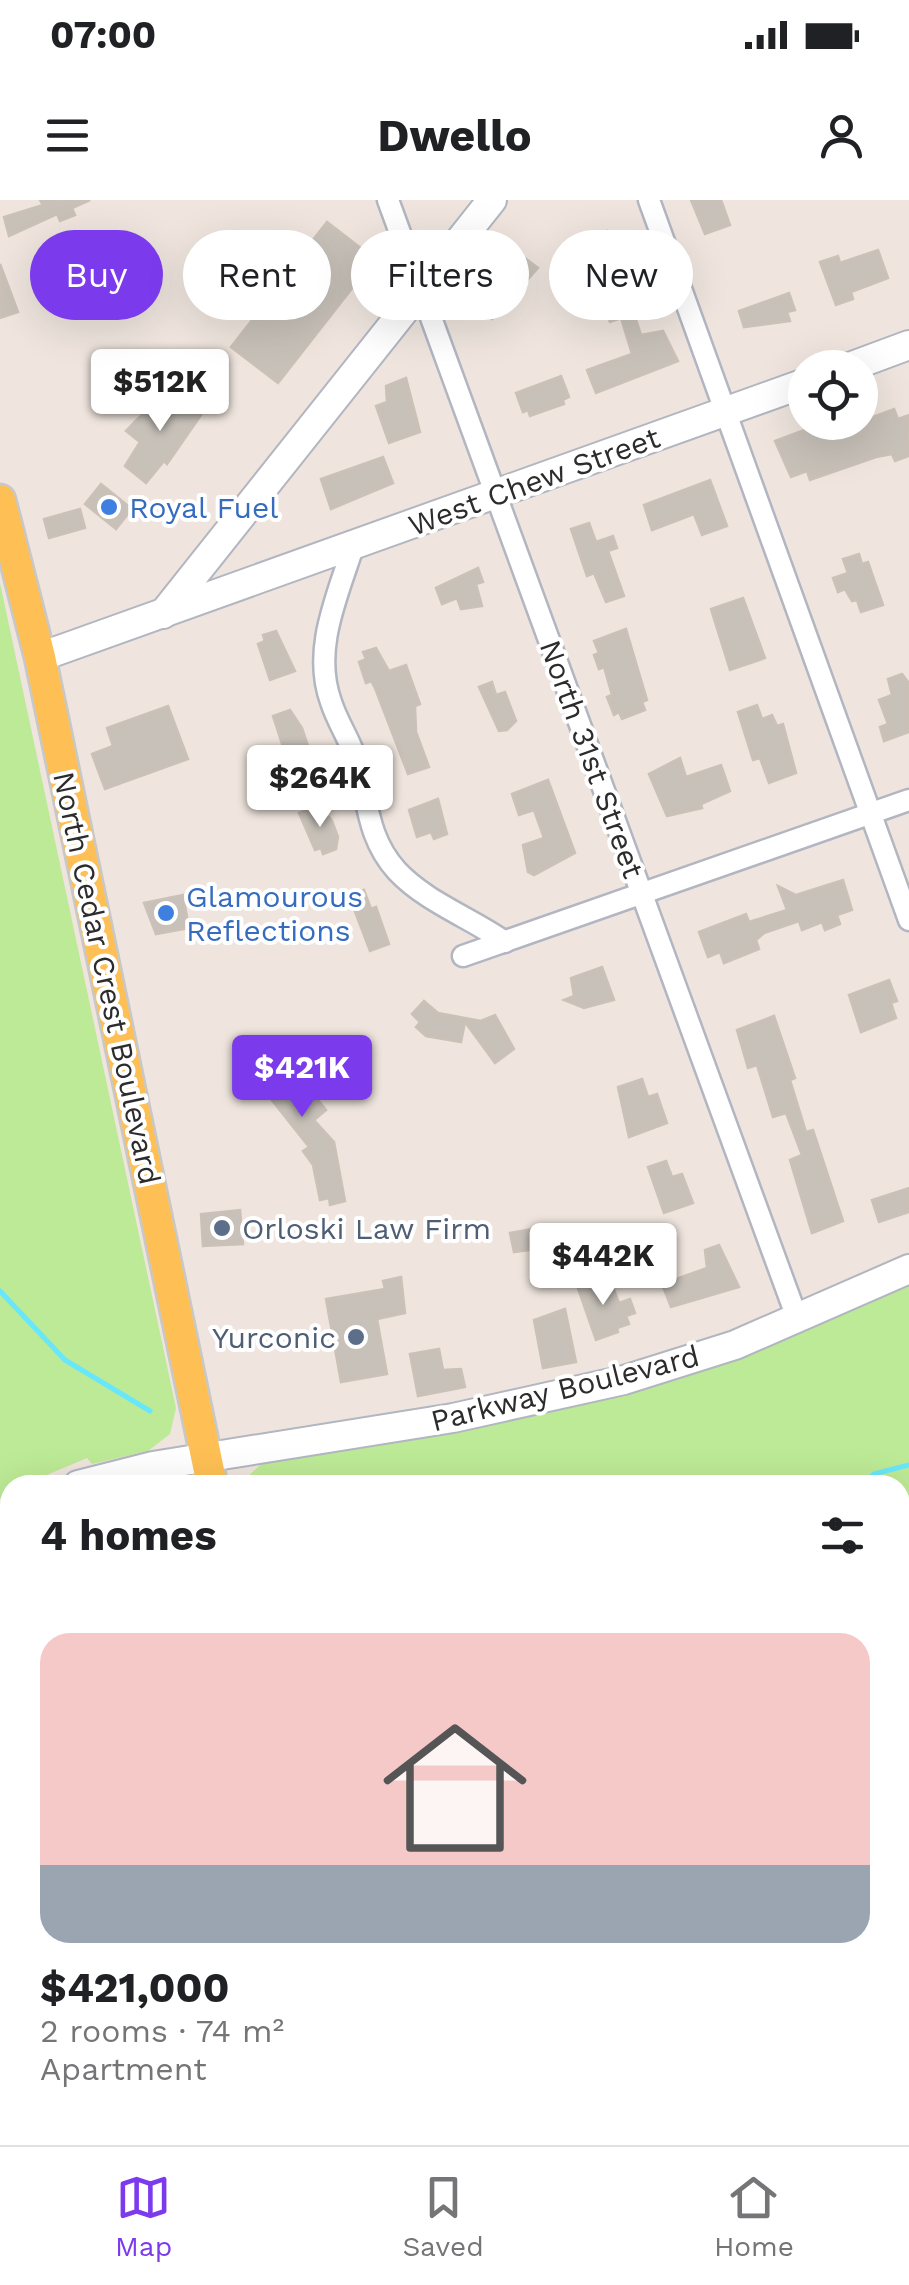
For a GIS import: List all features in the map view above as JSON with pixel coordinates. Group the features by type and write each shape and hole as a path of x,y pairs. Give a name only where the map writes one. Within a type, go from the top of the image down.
{"main road":[{"name":"North Cedar Crest Boulevard","path":"0,500 40,657 209,1471"}],"street":[{"name":"North 31st Street","path":"388,200 399,230"},
{"path":"468,230 492,200"},
{"path":"648,200 909,920"},
{"path":"161,616 397,320"},
{"name":"North 31st Street","path":"432,320 798,1318"},
{"path":"878,356 909,345"},
{"name":"West Chew Street","path":"40,657 788,389"},
{"path":"352,546 327,632 324,665 332,705 358,767 367,820 396,870 423,893 466,915 505,942"},
{"path":"204,562 226,576 263,579"},
{"path":"463,956 909,800"},
{"name":"Parkway Boulevard","path":"110,1475 209,1471 527,1403 671,1367 798,1318 909,1269"}],"green space":[{"path":"0,583 176,1408 170,1434 148,1451 92,1464 87,1458 47,1475 0,1475"},
{"path":"909,1283 909,1475 250,1475 260,1465 288,1458 647,1388 757,1350"}],"building":[{"path":"40,200 90,200 72,208 75,215 60,221 57,214 9,236 4,217 43,205"},
{"path":"691,200 721,200 730,225 705,234"},
{"path":"327,222 351,240 351,290 331,315 331,230 321,230"},
{"path":"878,250 888,278 851,292 853,299 836,305 820,262 838,256 840,263"},
{"path":"529,261 538,268 529,278"},
{"path":"0,264 18,312 0,318"},
{"path":"789,293 795,310 787,312 790,321 744,327 739,311"},
{"path":"252,320 327,320 278,383 231,347"},
{"path":"622,320 636,320 641,335 663,331 678,361 596,393 587,370 632,354"},
{"path":"561,376 569,397 563,400 564,404 530,416 528,410 523,412 516,393"},
{"path":"406,378 420,432 389,443 376,406 387,402 386,386"},
{"path":"168,388 201,415 167,464 164,461 146,483 125,466 140,442 126,431"},
{"path":"894,409 898,419 909,415 909,456 895,461 892,454 876,457 810,480 807,471 791,477 775,441 788,436 788,440 878,440 878,415"},
{"path":"383,457 393,483 331,509 321,479"},
{"path":"710,480 727,526 702,535 694,514 652,530 644,505"},
{"name":"Royal Fuel","path":"101,484 132,509 116,529 85,504"},
{"name":"Royal Fuel","path":"80,509 85,528 49,538 44,519"},
{"path":"589,523 596,542 613,536 617,548 608,551 624,596 606,602 594,573 587,576 571,529"},
{"path":"859,554 862,564 868,562 883,605 861,612 857,600 852,601 845,589 838,592 833,578 848,573 843,559"},
{"path":"478,568 483,582 476,584 482,606 461,609 457,598 442,604 436,588"},
{"path":"743,598 765,658 730,670 711,609"},
{"path":"626,629 647,700 642,702 645,710 622,719 619,712 614,715 607,697 612,695 604,667 599,669 594,655 599,653 594,641"},
{"path":"276,631 295,671 270,680 258,644 265,641 263,635"},
{"path":"376,648 389,671 406,665 420,704 415,706 416,732 429,767 408,774 375,688 371,681 366,683 359,662 366,659 363,652"},
{"path":"902,674 909,683 909,732 884,741 880,727 888,724 879,700 892,695 888,679"},
{"path":"492,682 496,695 505,692 516,721 507,730 499,731 479,687"},
{"path":"757,705 762,719 772,715 777,726 783,724 796,773 769,783 760,758 753,760 738,712"},
{"path":"168,706 188,759 105,789 92,754 113,746 107,728"},
{"path":"290,710 302,728 310,752 311,765 299,769 283,747 273,716"},
{"path":"680,758 686,777 721,765 730,791 701,804 702,808 667,816 649,774"},
{"path":"548,780 575,853 534,875 528,872 523,845 544,838 534,810 519,815 512,794"},
{"path":"438,799 447,834 434,839 431,832 417,837 409,810"},
{"path":"318,806 323,819 329,817 332,821 338,837 336,849 323,854 321,848 315,850 299,813"},
{"path":"843,880 852,910 837,915 840,924 825,930 822,922 802,930 799,921 764,933 756,940 759,949 724,963 720,952 708,957 699,932 746,914 749,922 787,910 778,886 796,895"},
{"path":"364,890 371,909 376,907 389,944 370,951 349,896"},
{"name":"Glamourous Reflections","path":"183,895 189,928 156,934 144,903"},
{"path":"602,967 614,1000 584,1008 564,1000 574,996 571,978"},
{"path":"889,980 897,1001 891,1003 896,1018 861,1032 849,995"},
{"path":"424,1001 438,1013 481,1021 495,1015 514,1049 495,1063 465,1022 461,1042 426,1036 416,1027 420,1022 412,1014"},
{"path":"774,1016 795,1078 790,1080 806,1132 813,1130 843,1221 812,1233 790,1160 802,1155 786,1113 773,1117 757,1065 748,1068 737,1030"},
{"path":"276,1047 326,1110 314,1120 334,1142 345,1201 330,1205 329,1198 320,1200 313,1165 303,1151 309,1147 248,1070"},
{"path":"642,1079 648,1097 657,1094 667,1123 629,1137 618,1087"},
{"path":"666,1161 672,1177 682,1174 693,1203 664,1213 648,1167"},
{"path":"909,1188 909,1212 879,1222 872,1200"},
{"name":"Orloski Law Firm","path":"240,1210 243,1244 203,1246 201,1214"},
{"path":"554,1225 558,1246 514,1252 510,1233"},
{"path":"719,1245 739,1287 671,1307 662,1284 707,1268 705,1250"},
{"path":"588,1272 590,1289 602,1284 605,1293 614,1290 619,1303 630,1299 635,1313 626,1316 629,1324 617,1328 618,1332 596,1340 573,1274"},
{"name":"Yurconic","path":"401,1277 405,1313 377,1319 387,1374 341,1382 326,1299 385,1289 383,1281"},
{"path":"565,1309 576,1362 543,1368 534,1320"},
{"path":"439,1349 443,1370 461,1369 465,1387 418,1396 410,1354"}],"waterway":[{"path":"0,1291 65,1360 150,1411"},
{"path":"873,1475 909,1465"}],"place":[{"name":"Royal Fuel","path":"109,507"},
{"name":"Glamourous Reflections","path":"166,913"},
{"name":"Orloski Law Firm","path":"222,1228"},
{"name":"Yurconic","path":"356,1337"}]}
